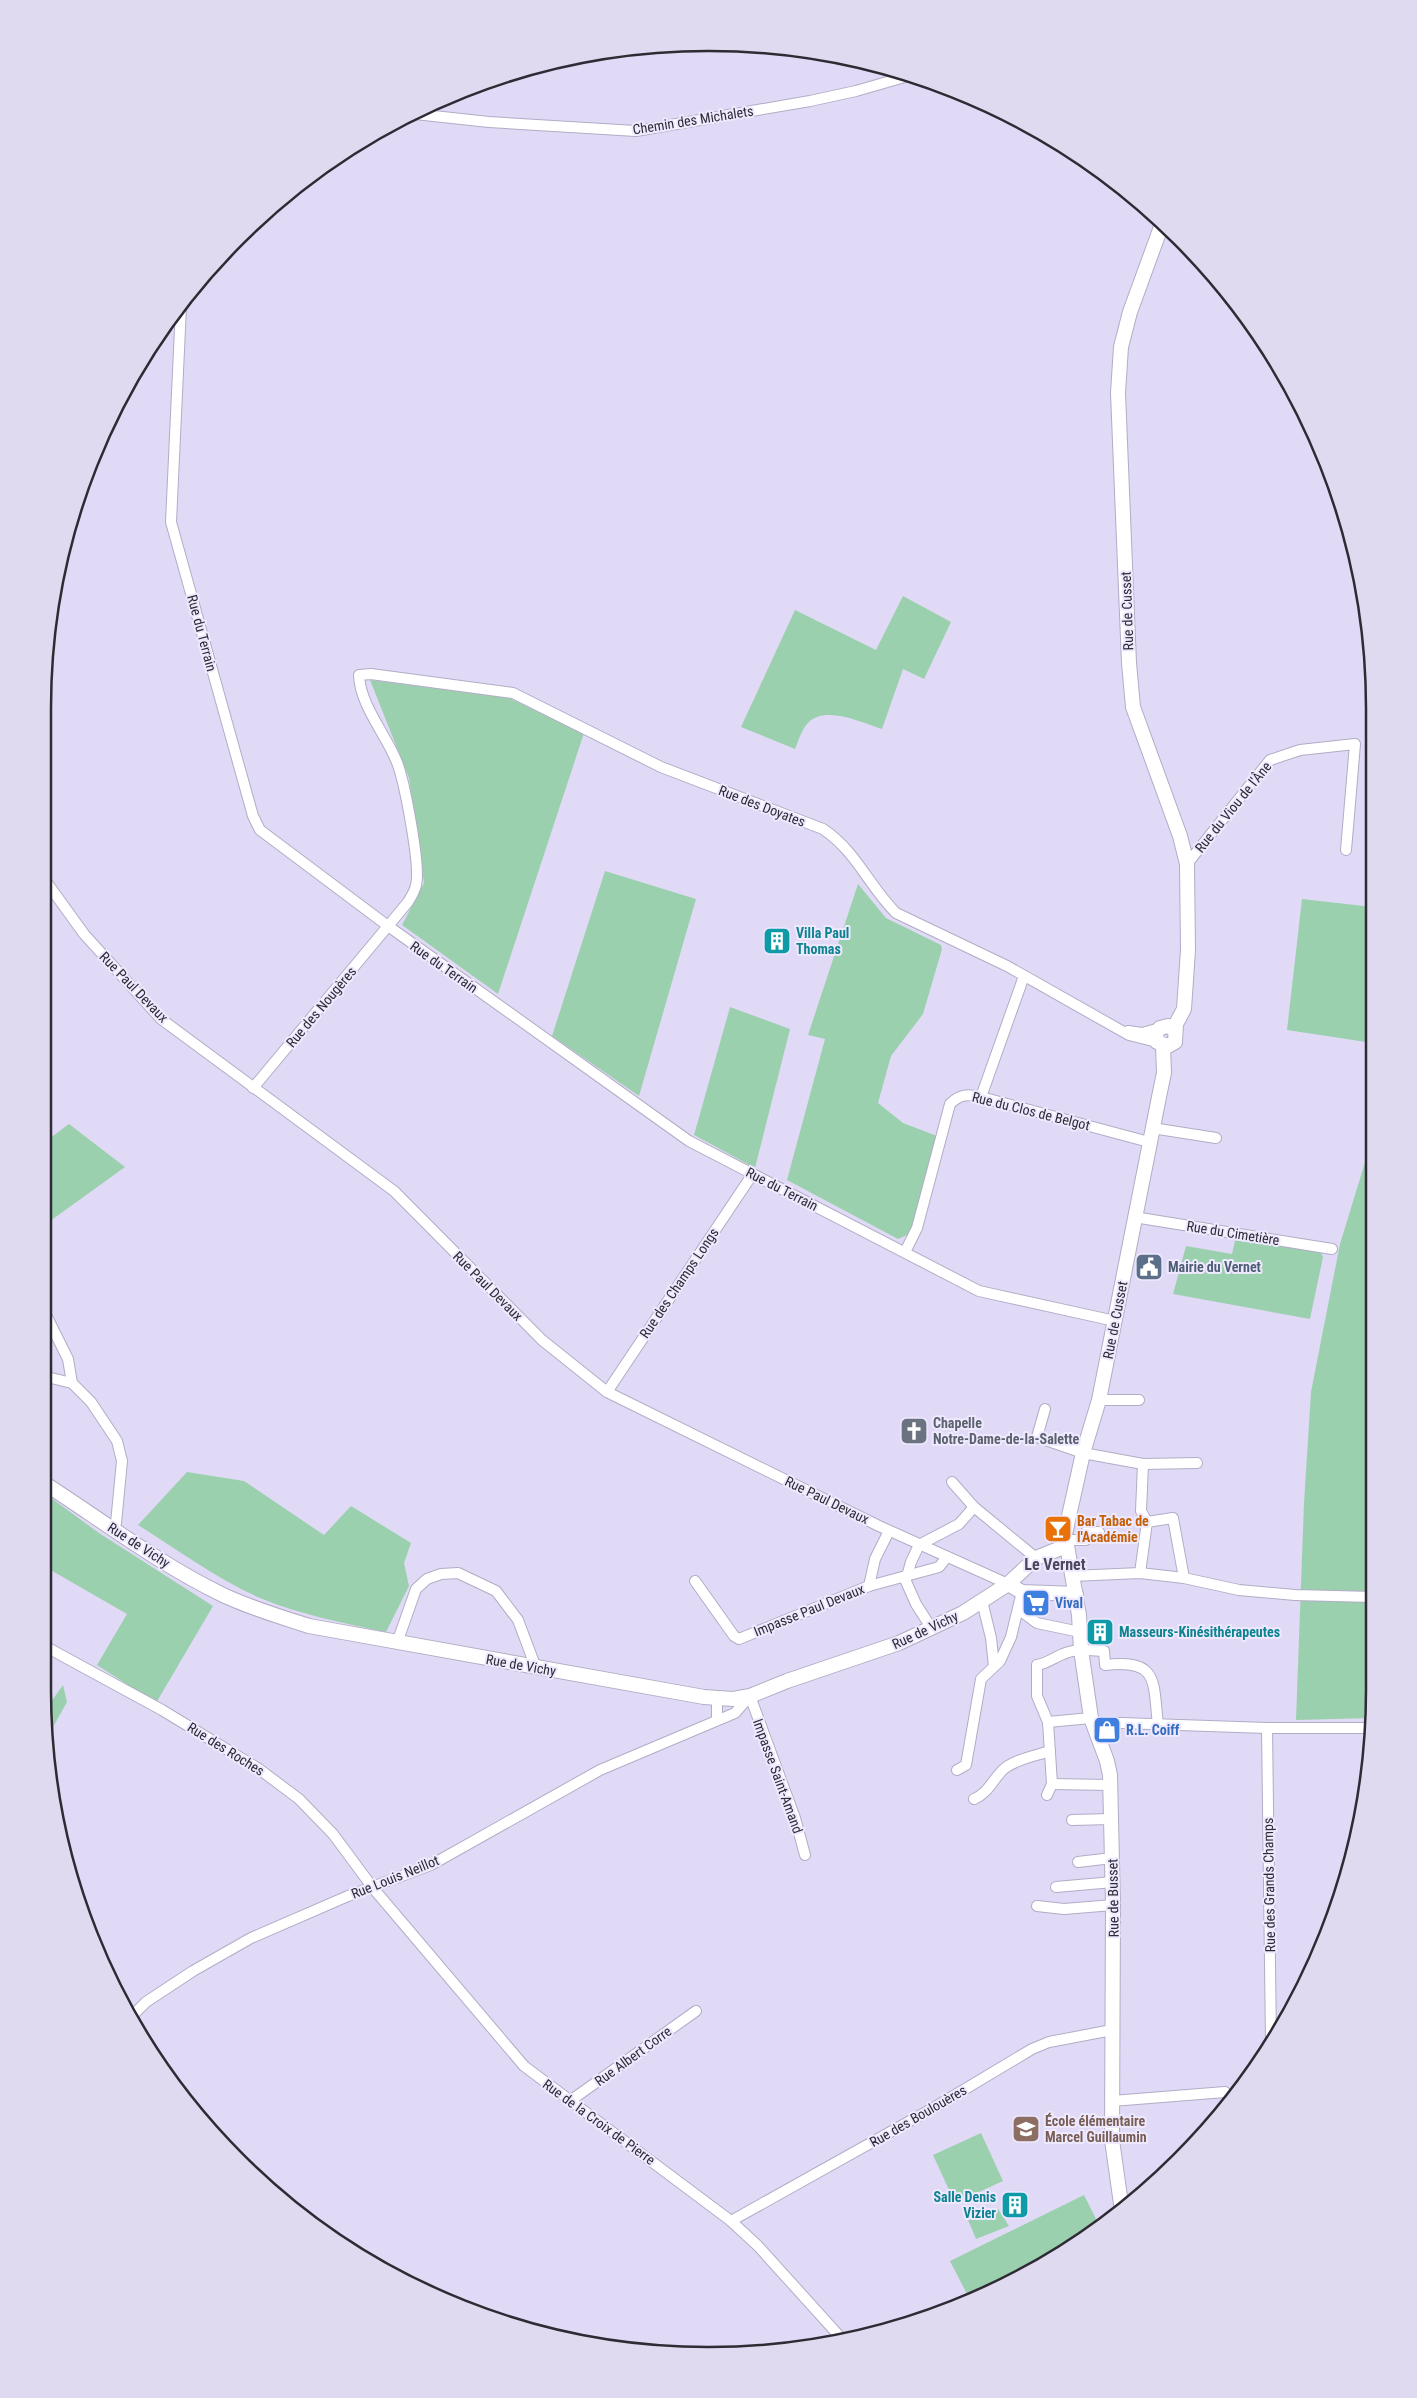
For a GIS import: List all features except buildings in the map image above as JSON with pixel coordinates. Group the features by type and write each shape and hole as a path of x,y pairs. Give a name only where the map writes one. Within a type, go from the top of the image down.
{"street":[{"name":"Chemin des Michalets","path":"426,115 489,122 636,131 810,101 897,79"},
{"name":"Rue de Cusset","path":"1066,1543 1083,1453 1099,1400 1164,1073 1165,1036 1184,1009 1186,992 1189,909 1187,864 1180,836 1133,707 1129,663 1118,393 1121,347 1130,312 1160,231"},
{"name":"Rue du Terrain","path":"181,317 171,522 253,816 260,830 388,926 689,1141 979,1291 1114,1321"},
{"name":"Rue des Doyates","path":"359,675 370,674 513,693 661,767 823,829 838,840 855,858 884,901 896,913 1024,976 1120,1030 1140,1039 1165,1036"},
{"name":"Rue des Nougères","path":"254,1088 408,902 417,884 416,861 400,774 396,760 361,692 359,675"},
{"name":"Rue du Viou de l'Âne","path":"1187,864 1270,760 1300,750 1355,744 1346,850"},
{"name":"Rue Paul Devaux","path":"51,888 84,934 161,1019 394,1191 542,1340 607,1392 889,1531 1008,1584"},
{"path":"981,1097 1024,976"},
{"name":"Rue des Doyates","path":"1120,1030 1165,1036"},
{"name":"Rue du Clos de Belgot","path":"905,1252 917,1228 950,1104 957,1096 968,1094 981,1097 1149,1142"},
{"path":"1152,1128 1216,1138"},
{"name":"Rue des Champs Longs","path":"607,1392 752,1175"},
{"name":"Rue du Cimetière","path":"1134,1217 1332,1249"},
{"path":"51,1325 68,1359 72,1383"},
{"path":"51,1378 72,1383 91,1402 117,1442 122,1461 114,1529"},
{"path":"1099,1400 1139,1400"},
{"path":"1045,1409 1037,1437 1083,1453 1143,1464 1196,1463"},
{"path":"1140,1572 1147,1522 1141,1511 1143,1464"},
{"path":"952,1482 974,1507 1036,1558 1066,1543 1086,1540 1086,1532 1099,1532"},
{"name":"Rue de Vichy","path":"51,1488 181,1572 222,1594 263,1612 309,1626 397,1643 717,1698 750,1696 787,1681 899,1643 932,1629 1008,1584 1036,1558"},
{"path":"932,1629 916,1604 906,1577 911,1562 919,1545 959,1524 974,1507"},
{"path":"1147,1522 1174,1518 1184,1578"},
{"path":"869,1586 875,1559 889,1531"},
{"name":"Rue de Busset","path":"1066,1543 1076,1594 1081,1650 1091,1720 1107,1760 1110,1785 1113,1882 1112,2140 1121,2201"},
{"name":"Impasse Paul Devaux","path":"694,1581 734,1636 739,1638 869,1586 906,1577 939,1566 946,1557"},
{"path":"1072,1576 1140,1572 1184,1578 1238,1590 1295,1595 1366,1597"},
{"path":"397,1643 416,1589 427,1579 441,1574 458,1573 496,1591 518,1620 536,1668"},
{"path":"1008,1584 1022,1592 1076,1594"},
{"path":"957,1770 966,1765 982,1679 1000,1660 1012,1638 1022,1592"},
{"path":"982,1601 994,1666"},
{"path":"1018,1609 1037,1624 1080,1632"},
{"name":"Rue des Roches","path":"51,1650 162,1710 259,1769 299,1798 333,1834 373,1888"},
{"path":"1047,1795 1052,1784 1048,1722 1037,1696 1037,1665 1047,1664 1064,1653 1081,1650 1104,1651 1105,1665 1127,1662 1139,1665 1149,1672 1153,1681 1158,1725"},
{"name":"Rue Louis Neillot","path":"136,2012 146,2002 193,1971 251,1938 348,1896 431,1865 600,1770 735,1713 750,1696"},
{"name":"Impasse Saint-Amand","path":"750,1696 795,1818 805,1855"},
{"path":"717,1698 717,1720"},
{"path":"1048,1722 1091,1720 1158,1725 1364,1728"},
{"name":"Rue des Grands Champs","path":"1267,1728 1271,2030"},
{"path":"974,1799 990,1788 1006,1767 1021,1760 1050,1752"},
{"path":"1052,1784 1110,1785"},
{"path":"1072,1820 1111,1819"},
{"path":"1078,1862 1112,1858"},
{"path":"1056,1887 1113,1882"},
{"name":"Rue de la Croix de Pierre","path":"373,1888 524,2066 570,2102 687,2186 731,2221 758,2246 837,2334"},
{"path":"1037,1906 1064,1909 1113,1905"},
{"name":"Rue Albert Corre","path":"570,2102 696,2011"},
{"name":"Rue des Boulouères","path":"731,2221 935,2107 1032,2049 1049,2042 1112,2030"},
{"path":"1112,2101 1225,2092"}],"green space":[{"path":"903,596 951,622 924,679 903,669 882,729 833,715 814,718 801,733 795,749 741,727 795,610 876,650"},
{"path":"370,680 507,697 584,733 498,994 402,925 424,883 409,778"},
{"path":"605,871 696,899 639,1096 552,1036"},
{"path":"858,884 886,918 941,945 942,949 923,1014 891,1056 878,1103 903,1123 937,1136 912,1233 898,1239 787,1180 825,1039 808,1035"},
{"path":"1302,899 1366,906 1366,1042 1287,1030"},
{"path":"730,1007 790,1029 755,1168 694,1135"},
{"path":"69,1124 125,1167 51,1220 51,1137"},
{"path":"1366,1159 1365,1718 1296,1720 1304,1503 1311,1392 1340,1244"},
{"path":"1236,1236 1320,1251 1323,1257 1310,1319 1173,1294 1186,1246 1232,1254"},
{"path":"187,1472 244,1481 324,1535 351,1506 411,1543 404,1563 409,1586 386,1632 307,1614 260,1598 213,1573 138,1525"},
{"path":"51,1498 99,1533 213,1606 156,1703 97,1665 127,1614 51,1570"},
{"path":"63,1685 67,1702 53,1727 52,1701"},
{"path":"981,2133 1003,2181 955,2203 933,2155"},
{"path":"1084,2195 1096,2220 1037,2259 967,2294 950,2261"},
{"path":"998,2209 1009,2226 976,2239 968,2220"}],"place":[{"name":"Villa Paul Thomas","path":"777,941"},
{"name":"Mairie du Vernet","path":"1149,1267"},
{"name":"Chapelle Notre-Dame-de-la-Salette","path":"914,1431"},
{"name":"Bar Tabac de l'Académie","path":"1058,1529"},
{"name":"Vival","path":"1036,1603"},
{"name":"Masseurs-Kinésithérapeutes","path":"1100,1632"},
{"name":"R.L. Coiff","path":"1107,1730"},
{"name":"École élémentaire Marcel Guillaumin","path":"1026,2129"},
{"name":"Salle Denis Vizier","path":"1015,2205"}],"district":[{"name":"Le Vernet","path":"1055,1564"}]}
